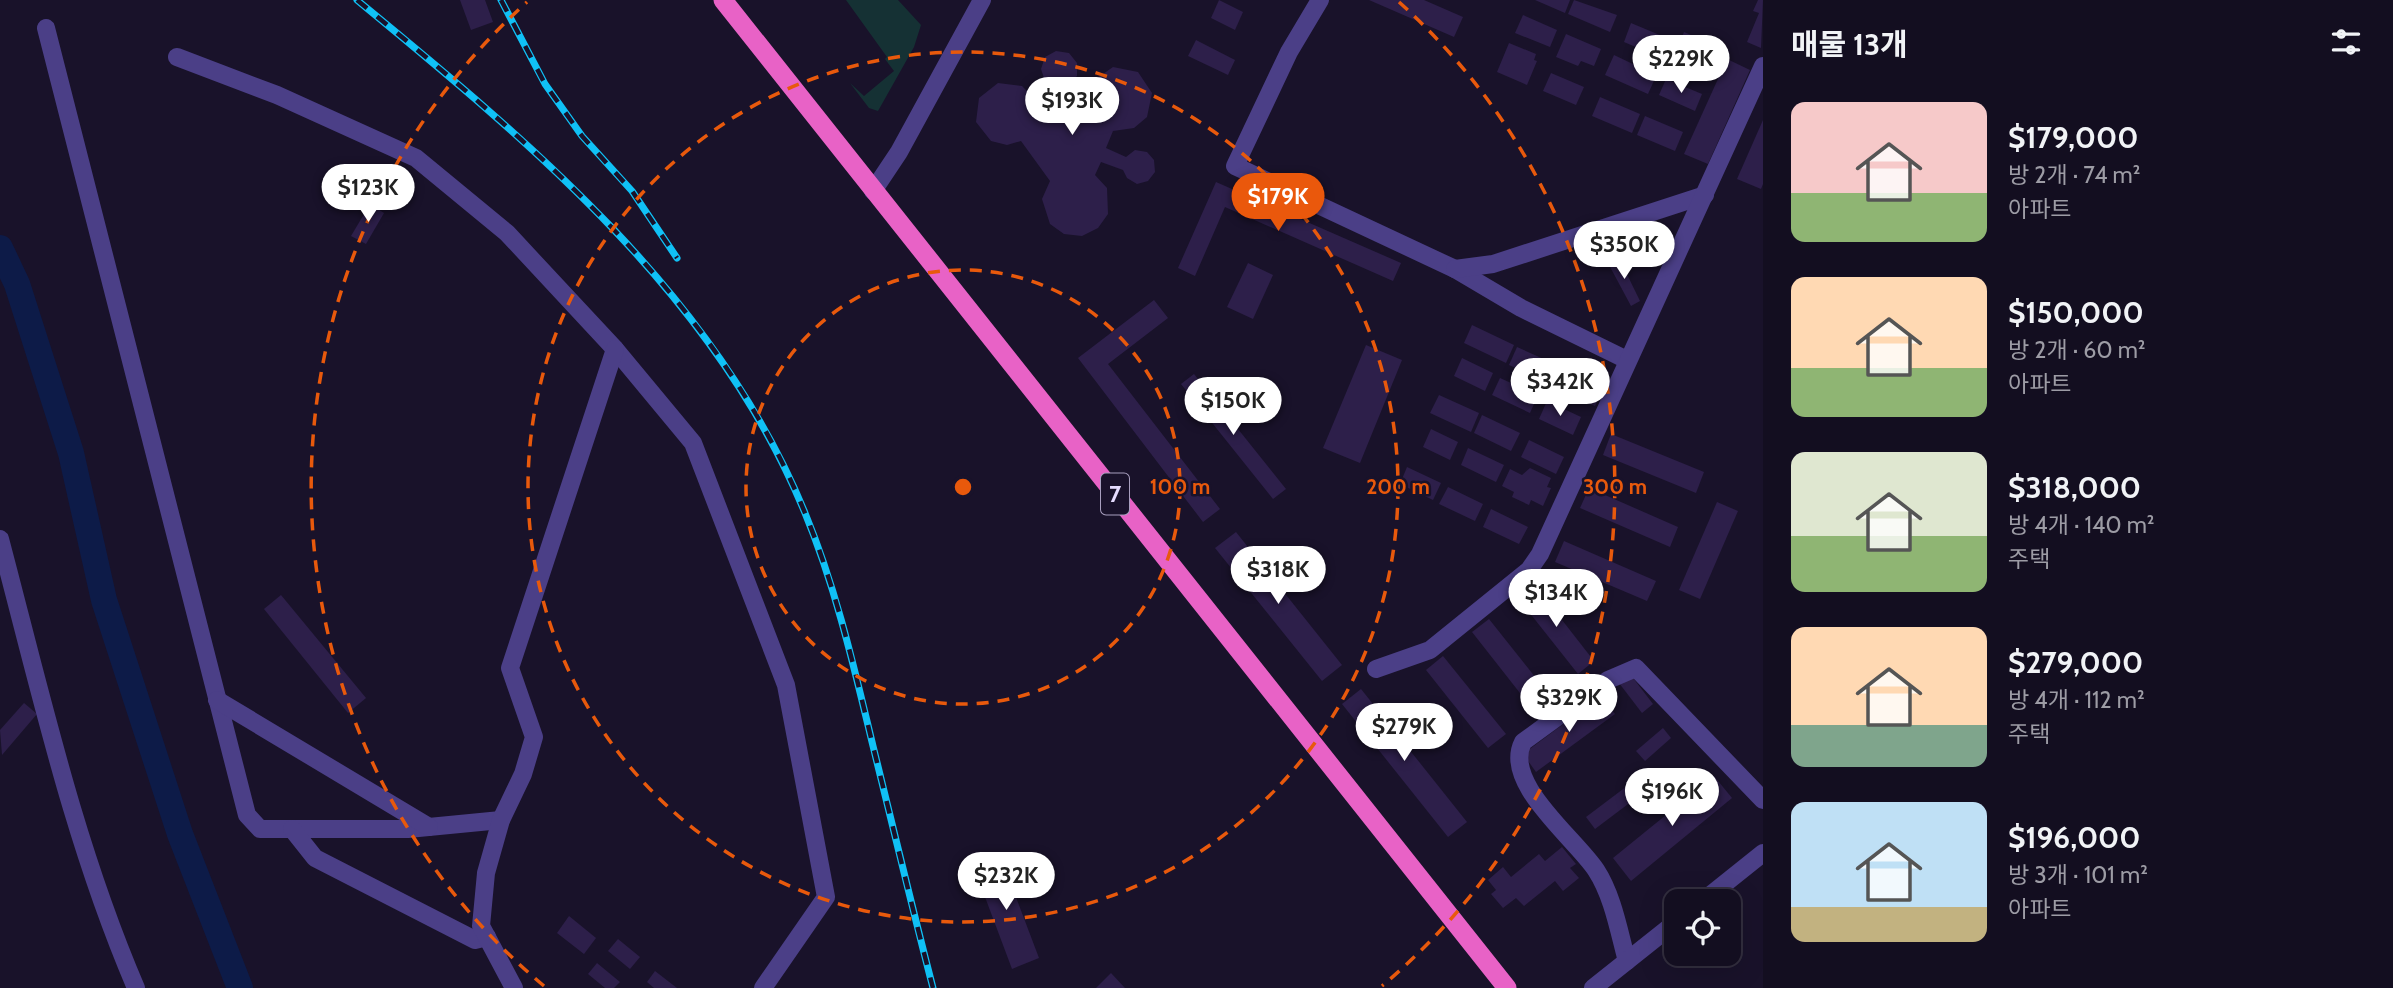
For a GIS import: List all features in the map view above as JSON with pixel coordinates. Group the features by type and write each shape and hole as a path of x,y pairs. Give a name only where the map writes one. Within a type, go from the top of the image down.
{"highway":[{"name":"7","path":"723,0 1507,988"}],"street":[{"path":"873,191 900,152 982,0"},
{"path":"1320,0 1289,52 1235,166 1455,269 1521,308 1627,360"},
{"path":"46,28 247,815 260,829 429,827 501,820"},
{"path":"177,58 277,95 416,158 507,233 615,349 693,443 786,685 826,897 763,988"},
{"path":"1376,668 1430,650 1529,570 1540,554 1763,66"},
{"path":"1455,269 1493,264 1704,195"},
{"path":"514,988 481,926 486,873 501,820 523,774 534,737 510,668 615,349"},
{"path":"0,539 69,803 110,928 136,988"},
{"path":"1628,961 1606,892 1596,870 1524,780 1517,752 1522,742 1608,680 1636,668 1763,800"},
{"path":"217,699 429,827"},
{"path":"292,829 316,858 475,940 487,937"},
{"path":"1718,889 1763,853"},
{"path":"1593,988 1664,932"}],"green space":[{"path":"846,0 898,0 921,25 914,47 878,111 869,108 850,83 864,96 894,71"}],"building":[{"path":"460,0 485,0 493,22 471,30"},
{"path":"1219,0 1243,12 1235,30 1211,18"},
{"path":"1369,0 1424,0 1463,17 1454,37"},
{"path":"1535,0 1570,0 1565,13"},
{"path":"1574,0 1617,15 1610,32 1568,14"},
{"path":"1758,0 1763,0 1761,48 1747,42 1759,13 1753,11"},
{"path":"1523,15 1557,30 1550,47 1515,33"},
{"path":"1631,23 1674,41 1666,60 1624,42"},
{"path":"1684,32 1705,41 1701,49 1715,55 1705,77 1672,63"},
{"path":"1566,34 1601,49 1594,66 1581,61 1578,66 1556,57"},
{"path":"1196,40 1235,60 1228,75 1188,56"},
{"path":"1509,43 1536,54 1534,60 1537,61 1527,85 1497,72"},
{"path":"1056,51 1069,53 1077,63 1077,76 1067,86 1070,105 1088,102 1093,81 1113,67 1138,72 1152,93 1147,117 1134,128 1113,131 1106,148 1126,157 1135,150 1147,152 1154,160 1155,172 1148,181 1137,184 1127,178 1123,170 1101,162 1095,175 1107,188 1108,214 1098,228 1082,236 1064,234 1050,224 1042,199 1050,181 1021,141 1007,145 991,141 976,122 979,98 998,83 1022,86 1034,98 1038,109 1059,106 1056,87 1045,81 1041,69 1045,57"},
{"path":"1614,55 1635,65 1640,55 1651,60 1647,70 1657,74 1648,94 1605,75"},
{"path":"1727,59 1750,70 1708,164 1684,154"},
{"path":"1551,73 1584,87 1576,105 1543,91"},
{"path":"1666,79 1702,94 1695,111 1659,95"},
{"path":"1600,97 1640,114 1632,133 1592,116"},
{"path":"1645,116 1683,132 1675,151 1637,135"},
{"path":"1763,120 1763,184 1761,189 1737,179"},
{"path":"1216,182 1401,263 1393,281 1225,207 1195,276 1178,268"},
{"path":"370,204 384,213 366,244 351,236"},
{"path":"1619,258 1640,301 1631,306 1608,263"},
{"path":"1248,263 1273,275 1253,319 1227,307"},
{"path":"1154,300 1168,318 1108,364 1220,509 1203,522 1078,358"},
{"path":"1472,325 1514,345 1506,363 1464,343"},
{"path":"1366,345 1402,360 1360,463 1323,448"},
{"path":"1517,347 1557,365 1548,383 1509,365"},
{"path":"1462,358 1493,373 1485,391 1454,376"},
{"path":"1562,368 1604,388 1595,406 1553,387"},
{"path":"1194,374 1286,489 1273,499 1181,384"},
{"path":"1500,378 1538,395 1530,413 1492,395"},
{"path":"1439,395 1479,413 1471,432 1430,413"},
{"path":"1547,401 1581,417 1573,435 1539,419"},
{"path":"1482,415 1520,433 1511,451 1474,433"},
{"path":"1431,429 1458,442 1450,460 1423,447"},
{"path":"1611,434 1704,472 1696,493 1603,455"},
{"path":"1529,440 1564,457 1556,474 1521,457"},
{"path":"1468,448 1504,465 1496,482 1461,465"},
{"path":"1407,467 1441,483 1433,500 1400,484"},
{"path":"1530,468 1551,478 1547,487 1551,488 1543,506 1531,500 1529,505 1512,497 1514,492 1502,486 1510,469 1522,475"},
{"path":"1448,487 1483,504 1475,521 1439,504"},
{"path":"1589,488 1678,527 1670,547 1580,508"},
{"path":"1717,502 1738,511 1700,599 1679,590"},
{"path":"1491,509 1528,527 1519,544 1483,527"},
{"path":"1236,532 1342,665 1322,681 1215,548"},
{"path":"1564,541 1656,581 1647,601 1555,562"},
{"path":"1534,584 1594,661 1578,674 1517,597"},
{"path":"281,595 366,698 348,713 264,609"},
{"path":"1489,619 1551,697 1534,711 1472,632"},
{"path":"1443,656 1506,734 1488,748 1426,670"},
{"path":"1630,674 1653,704 1642,713 1619,683"},
{"path":"1361,689 1467,822 1448,837 1342,704"},
{"path":"1601,696 1615,714 1536,772 1523,754"},
{"path":"24,703 37,714 2,755 0,730"},
{"path":"1663,728 1671,738 1645,761 1636,751"},
{"path":"1647,771 1656,783 1595,829 1586,817"},
{"path":"1714,776 1732,798 1631,881 1613,858"},
{"path":"1562,847 1576,864 1570,868 1579,878 1563,891 1555,881 1524,906 1516,898 1503,908 1491,894 1496,890 1488,880 1503,867 1511,877 1539,854 1545,861"},
{"path":"1000,855 1039,958 1012,969 973,865"},
{"path":"569,916 596,938 584,954 557,933"},
{"path":"618,939 640,957 630,969 608,951"},
{"path":"597,963 620,982 614,988 605,988 588,974"},
{"path":"655,971 677,988 654,988 647,982"},
{"path":"1111,973 1125,988 1096,988"}],"waterway":[{"path":"0,248 17,284 71,453 104,600 180,834 240,988"}],"railway":[{"path":"357,0 488,111 614,230 671,294 722,362 768,435 805,513 835,599 933,988"},
{"path":"501,0 545,84 582,136 632,191 677,258"}]}
